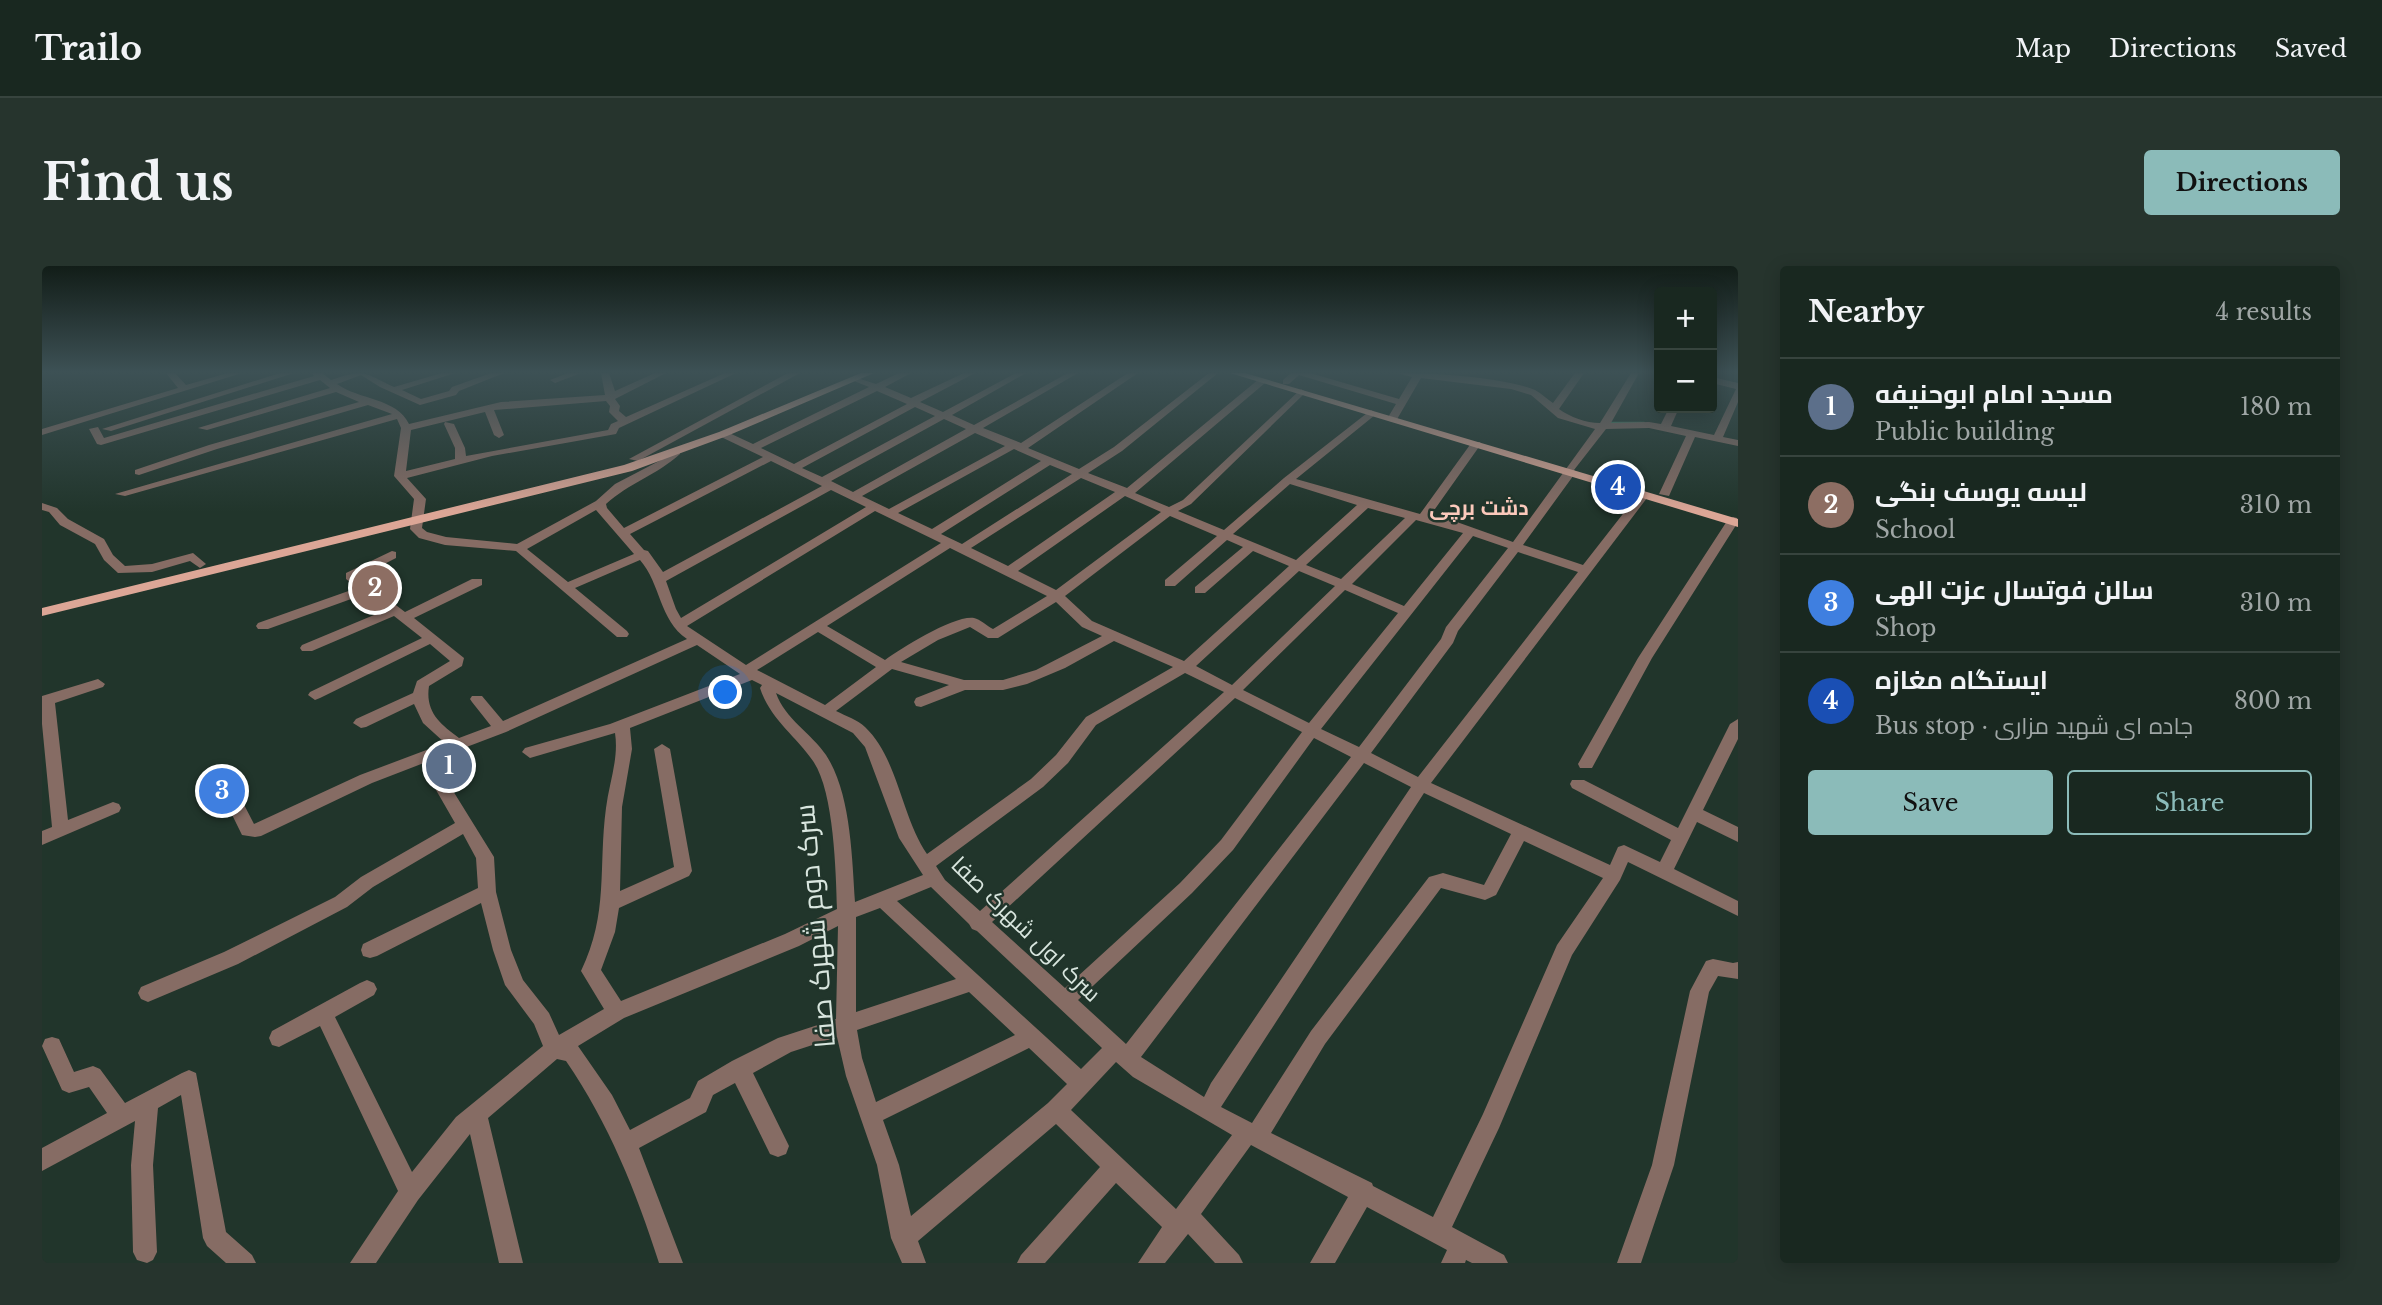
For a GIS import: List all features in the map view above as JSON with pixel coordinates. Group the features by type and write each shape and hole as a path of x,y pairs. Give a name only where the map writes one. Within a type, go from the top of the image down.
{"main road":[{"path":"640,461 746,420"},
{"path":"42,612 676,452 757,420"},
{"path":"1402,420 1476,444 1665,494 1736,517"},
{"path":"1402,420 1644,494 1736,517"},
{"path":"42,604 200,564 417,516"}],"street":[{"path":"42,432 75,420"},
{"path":"133,420 95,431 102,442 184,420"},
{"path":"203,428 225,420"},
{"path":"139,472 308,420"},
{"path":"121,494 384,420"},
{"path":"402,420 406,428 400,476 420,499 416,528 423,535 445,541 520,548 622,634"},
{"path":"406,428 441,420"},
{"path":"493,420 499,435"},
{"path":"400,476 461,460 611,432 615,426 627,420"},
{"path":"520,548 600,503 640,461 713,420"},
{"path":"753,448 810,420"},
{"path":"794,468 883,420"},
{"path":"660,579 934,420"},
{"path":"957,420 1405,611"},
{"path":"853,496 990,420"},
{"path":"890,513 1019,445 1060,420"},
{"path":"530,752 622,728 757,676 818,626 1082,473 1155,420"},
{"path":"1009,571 1127,492 1210,420"},
{"path":"827,711 888,665 959,625 972,622 993,635 1056,596 1169,511 1187,502 1272,420"},
{"path":"1170,583 1288,480 1363,420"},
{"path":"1575,420 1603,426 1630,424 1665,428 1738,443"},
{"path":"903,1238 1056,1110 1082,1084 1122,1053 1142,1043 1284,854 1331,799 1359,755 1448,640 1451,629 1517,546 1607,420"},
{"path":"1665,428 1669,420"},
{"path":"1717,439 1726,420"},
{"path":"449,424 460,448 461,460"},
{"path":"1665,494 1692,433"},
{"path":"723,434 1009,571 1056,596 1087,624 1185,667 1359,755 1614,876"},
{"path":"978,924 1233,692 1343,584 1419,516 1476,444"},
{"path":"619,486 665,462 676,452"},
{"path":"623,533 771,457"},
{"path":"931,535 1051,459"},
{"path":"1288,480 1471,531 1587,570"},
{"path":"1208,1111 1218,1090 1421,785 1644,494"},
{"name":"سرک اول شهرک صفا","path":"600,503 601,509 644,554 660,579 669,609 678,625 696,640 757,676 858,729 871,744 907,838 929,871 978,924 1122,1053 1164,1087 1438,1232 1457,1253 1496,1263"},
{"path":"362,1263 410,1192 476,1113 554,1049 617,1012 792,940 883,898 929,871 1037,783 1062,759 1091,721 1185,667 1365,503"},
{"path":"42,506 53,510 64,522 100,542 108,557 122,570 152,568 193,557 200,564"},
{"path":"678,625 875,506"},
{"path":"1586,764 1645,658 1736,517"},
{"path":"1064,1001 1186,888 1227,845 1311,731 1471,531"},
{"path":"1200,590 1252,546"},
{"path":"567,587 644,554"},
{"path":"392,555 350,574 457,658 457,663 422,684 419,696 426,719 451,746 458,776 440,783 485,857 487,892 502,950 515,985 542,1019 554,1049"},
{"path":"307,648 477,582"},
{"path":"263,626 366,589"},
{"path":"818,626 888,665 929,672 963,685 986,687 1014,683 1112,636"},
{"path":"315,695 432,638"},
{"path":"218,770 247,830 255,831 366,779 501,729 696,640"},
{"name":"سرک دوم شهرک صفا","path":"757,676 767,688 772,702 824,759 831,780 841,834 848,950 846,1024 888,1167 903,1238 914,1263"},
{"path":"61,830 45,701 98,684"},
{"path":"920,702 963,685"},
{"path":"361,723 419,696"},
{"path":"477,699 501,729"},
{"path":"1664,872 1738,724"},
{"path":"617,1012 591,971 603,950 612,903 615,805 624,766 622,728"},
{"path":"612,903 683,871 663,749"},
{"path":"1578,784 1682,838"},
{"path":"42,838 113,808"},
{"path":"1695,813 1738,835"},
{"path":"148,993 231,958 341,902 367,882 465,825"},
{"path":"1150,1263 1253,1134 1311,1048 1435,882 1443,880 1485,894 1490,890 1521,831"},
{"path":"1438,1232 1492,1121 1564,951 1614,876 1623,852 1738,909"},
{"path":"370,950 487,892"},
{"path":"883,898 1082,1084"},
{"path":"1629,1263 1663,1165 1700,991 1713,967 1734,972 1738,970"},
{"path":"627,1143 698,1105 705,1088 785,1045 973,982"},
{"path":"279,1038 367,989"},
{"path":"324,1014 410,1192"},
{"path":"871,1115 1032,1037"},
{"path":"52,1046 69,1083 93,1076 121,1116"},
{"path":"554,1049 572,1053 627,1143 655,1212 671,1263"},
{"path":"739,1068 778,1146"},
{"path":"42,1160 148,1101 190,1082 215,1238 244,1263"},
{"path":"145,1252 142,1165 148,1101"},
{"path":"1056,1110 1116,1166 1231,1263"},
{"path":"476,1113 511,1263"},
{"path":"1029,1263 1116,1166"},
{"path":"1322,1263 1364,1191"}],"waterway":[{"path":"1612,423 1644,423"}],"place":[{"name":"ایستگاه مغازه","path":"1618,487"},
{"name":"لیسه یوسف بنگی","path":"375,588"},
{"name":"مسجد امام ابوحنیفه","path":"449,766"},
{"name":"سالن فوتسال عزت الهی","path":"222,791"}],"district":[{"name":"دشت برچی","path":"1479,508"}]}
